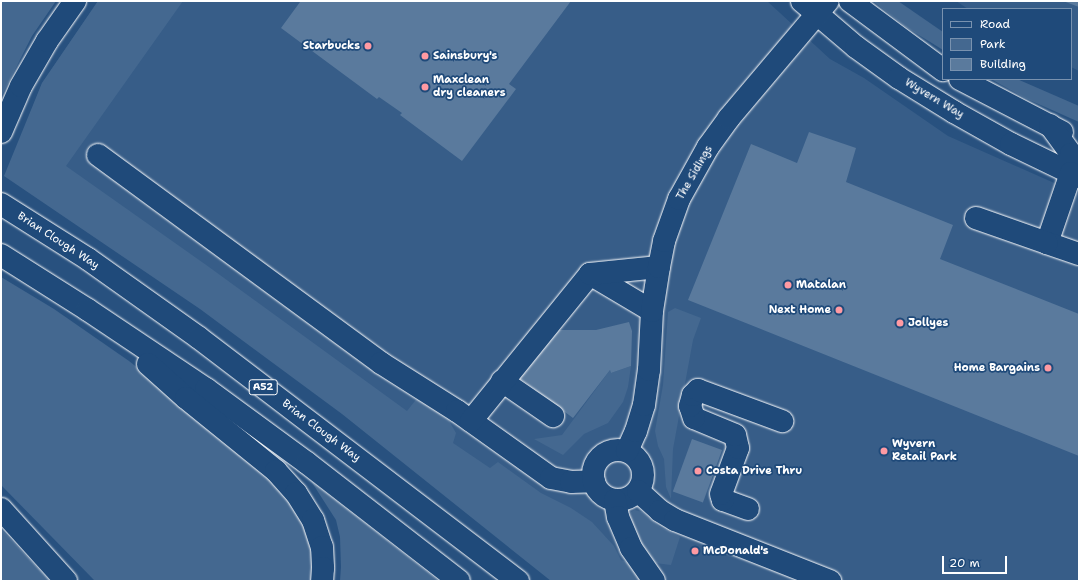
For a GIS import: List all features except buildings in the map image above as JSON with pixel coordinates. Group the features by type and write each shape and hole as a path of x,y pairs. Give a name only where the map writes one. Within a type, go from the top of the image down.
{"main road":[{"path":"1,132 21,86 47,41 75,1"},
{"path":"850,1 942,69"},
{"name":"Wyvern Way","path":"815,5 862,51 899,78 947,108 1011,144 1075,175"},
{"name":"The Sidings","path":"627,451 641,419 649,370 652,311 659,267 664,241 679,200 708,148 815,5"},
{"path":"962,80 1079,140"},
{"path":"1046,242 1075,175 1072,154 1050,125"},
{"path":"98,155 381,363 471,421 550,478 571,482 594,481"},
{"name":"Brian Clough Way","path":"1,204 88,259 199,338 518,581"},
{"path":"976,218 1079,254"},
{"path":"1,255 88,310 206,389 301,458 459,581"},
{"path":"471,421 590,274 659,267"},
{"path":"590,274 652,311"},
{"path":"88,310 186,398 276,471 296,493 313,520 322,547 322,581"},
{"path":"502,381 553,416"},
{"path":"748,509 723,500 721,494 738,448 735,435 694,418 690,406 692,396 698,390 782,421"},
{"path":"612,450 627,451 637,458 643,468 642,484 638,491 631,497 623,500 615,500 601,493 594,481 595,466 605,454 612,450"},
{"path":"638,491 660,511 675,520 830,581"},
{"path":"615,500 618,517 631,548 654,581"},
{"path":"1,509 66,581"}],"shaded area":[{"name":"Wyvern Retail Park","path":"98,1 767,1 830,59 864,78 948,136 1079,194 1079,581 631,581 10,165 42,83"},
{"path":"956,1 1079,1 1079,71 1072,68 1072,8 966,8"}],"green space":[{"path":"1,1 56,1 32,36 1,97"},
{"path":"98,1 183,1 66,166 209,267 407,411 418,397 448,419 456,433 453,443 490,468 498,462 541,493 571,508 592,522 614,546 621,560 627,562 643,581 551,581 342,414 200,309 4,176 42,83"},
{"path":"873,1 898,1 942,31 942,49 906,27"},
{"path":"993,80 1019,80 1079,106 1079,122 1025,98"},
{"path":"1,277 54,309 129,361 231,443 291,497 311,539 314,562 312,581 95,581 1,485"},
{"path":"675,308 701,318 693,340 673,449 671,499 666,487 664,459 658,446 655,431 663,385 668,312"},
{"path":"631,366 628,387 623,402 608,423 584,434 563,455 534,439 562,435 610,370 611,373"},
{"path":"311,481 439,581 340,581 340,537 336,520"},
{"path":"635,510 642,512 660,527 680,537 671,565 655,563 648,555 635,532 630,518 631,512"},
{"path":"1,529 50,581 1,581"}],"place":[{"name":"Starbucks","path":"368,46"},
{"name":"Sainsbury's","path":"425,56"},
{"name":"Maxclean dry cleaners","path":"425,87"},
{"name":"Matalan","path":"788,285"},
{"name":"Next Home","path":"839,310"},
{"name":"Jollyes","path":"900,323"},
{"name":"Home Bargains","path":"1048,368"},
{"name":"Wyvern Retail Park","path":"884,451"},
{"name":"Costa Drive Thru","path":"698,471"},
{"name":"McDonald's","path":"695,551"}]}
